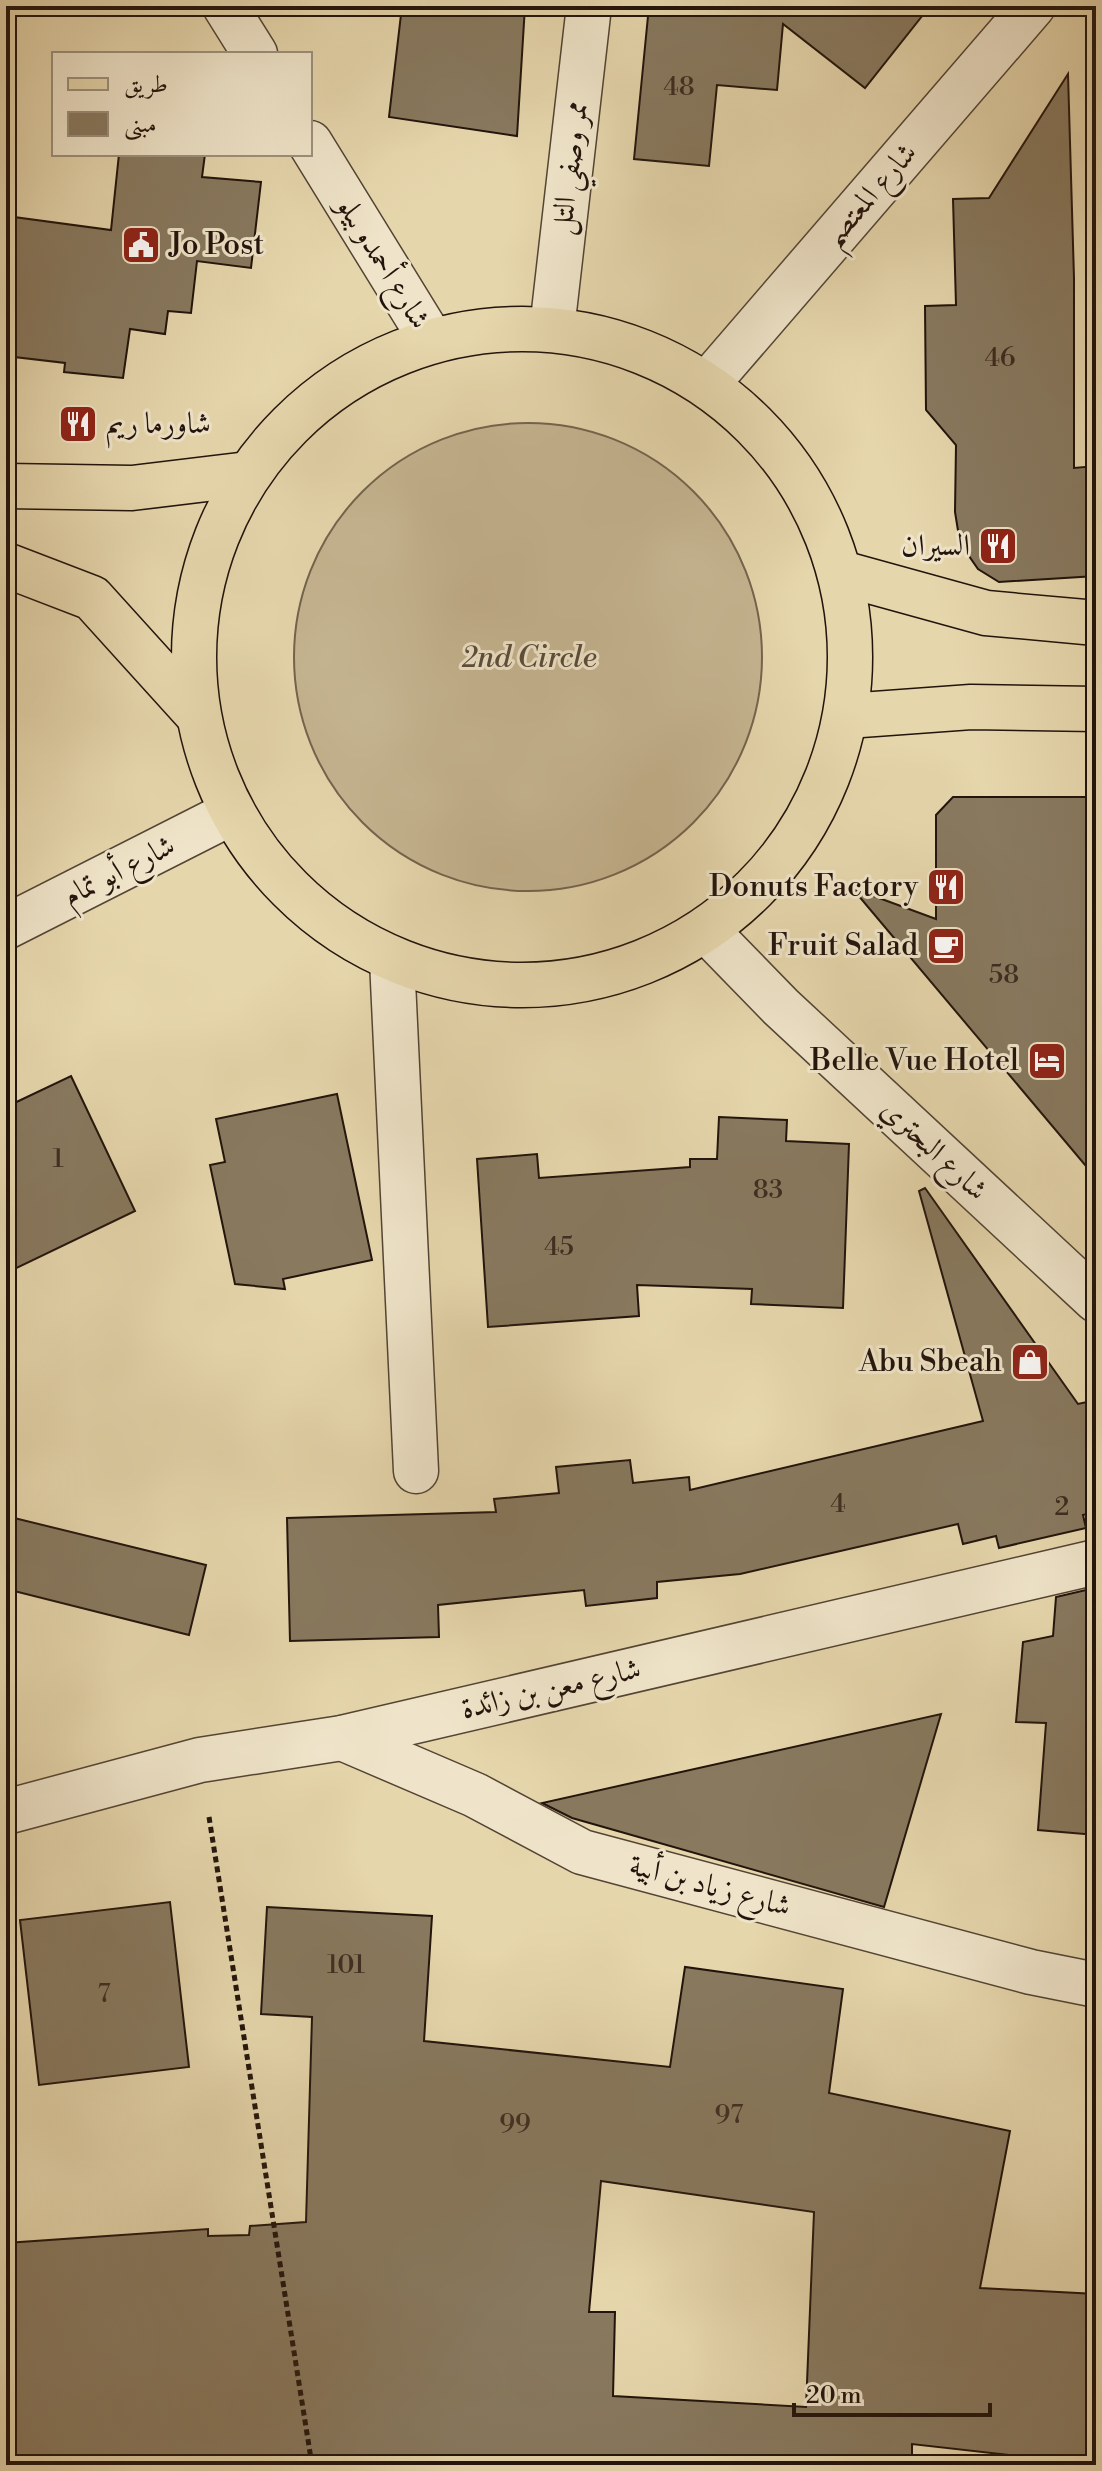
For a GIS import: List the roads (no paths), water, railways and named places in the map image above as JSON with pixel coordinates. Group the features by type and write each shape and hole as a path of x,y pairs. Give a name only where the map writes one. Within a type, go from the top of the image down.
{"main road":[{"path":"552,329 633,346 707,384 753,421 792,466 822,518 841,573 853,644 847,716 819,799 772,871 706,930 633,967 552,985 470,982 392,960 327,923 273,874 231,813 209,765 197,714 194,630 211,549 248,474 299,416 361,370 432,341 492,330 552,329"},
{"path":"6,486 132,488 248,474"},
{"path":"6,565 92,598 197,714"},
{"path":"841,573 986,613 1096,623"},
{"path":"847,716 971,707 1096,709"}],"street":[{"path":"225,6 254,52"},
{"name":"ممر وصفي التل","path":"552,329 589,6"},
{"name":"شارع المعتصم","path":"707,384 1033,6"},
{"name":"شارع أحمدو بيلو","path":"312,146 432,341"},
{"name":"شارع أبو تمام","path":"6,927 231,813"},
{"name":"شارع البحتري","path":"706,930 781,1007 1096,1300"},
{"path":"392,960 416,1471"},
{"name":"شارع معن بن زائدة","path":"6,1812 200,1760 342,1738 1096,1562"},
{"name":"شارع زياد بن أبية","path":"342,1738 475,1795 582,1852 1031,1972 1096,1985"}],"place":[{"name":"Jo Post","path":"141,245"},
{"name":"شاورما ريم","path":"78,424"},
{"name":"السيران","path":"998,546"},
{"name":"Donuts Factory","path":"946,887"},
{"name":"Fruit Salad","path":"946,946"},
{"name":"Belle Vue Hotel","path":"1047,1061"},
{"name":"Abu Sbeah","path":"1030,1362"}],"park label":[{"name":"2nd Circle","path":"529,658"}]}
